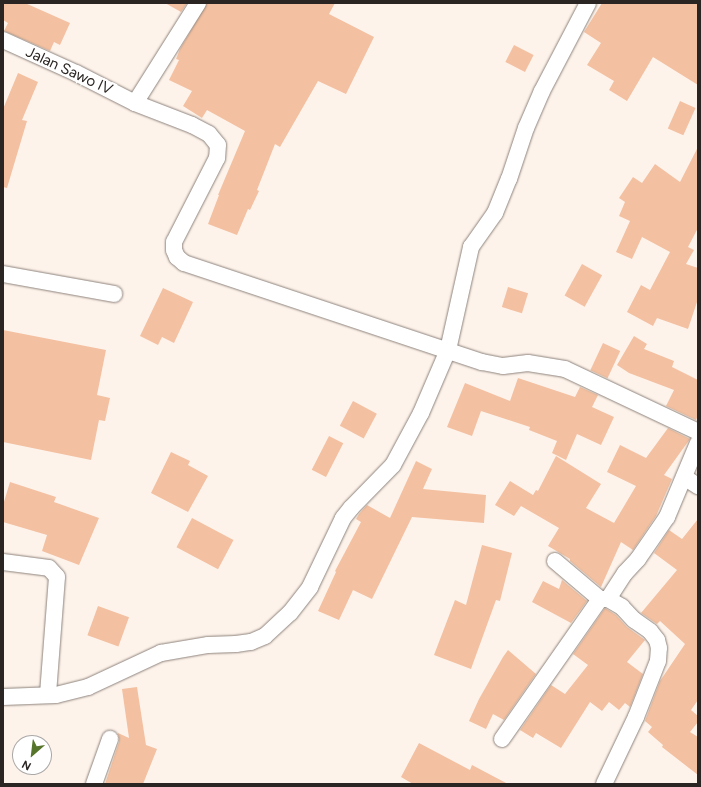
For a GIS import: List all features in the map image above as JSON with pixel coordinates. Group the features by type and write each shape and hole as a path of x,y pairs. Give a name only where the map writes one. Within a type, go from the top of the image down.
{"street":[{"path":"135,103 198,3"},
{"path":"3,697 48,695 88,687 161,653 208,645 251,642 265,636 277,627 310,587 343,518 393,465 421,413 448,350 471,247 495,213 509,179 526,128 542,91 588,3"},
{"name":"Jalan Sawo IV","path":"3,40 76,73 135,103 209,134 218,144 217,158 174,242 174,250 177,257 184,263 497,365 528,363 565,370 698,432"},
{"path":"3,274 114,294"},
{"path":"502,739 604,599 638,559 667,517 698,443"},
{"path":"684,477 698,486"},
{"path":"555,561 604,599 622,607 634,620 650,631 657,640 659,648 658,661 639,710 604,784"},
{"path":"3,562 49,568 58,577 48,695"},
{"path":"94,784 110,739"}],"building":[{"path":"3,3 25,3 70,23 60,45 54,42 50,51 4,31 8,23 3,20"},
{"path":"165,3 187,3 181,12"},
{"path":"207,3 335,3 329,14 374,37 346,94 318,81 280,147 275,144 257,190 259,191 250,210 248,209 237,235 208,224 218,195 245,131 207,110 202,118 183,106 192,91 169,80 179,60 176,59 180,49"},
{"path":"602,3 698,3 698,85 653,57 627,101 609,90 614,81 587,65 601,43 584,32"},
{"path":"514,45 534,55 525,72 505,62"},
{"path":"18,73 38,82 22,120 27,121 7,188 3,187 3,109"},
{"path":"680,101 696,108 683,135 668,128"},
{"path":"698,147 698,228 688,247 694,250 686,264 698,268 698,299 688,329 657,318 653,326 627,312 641,285 650,290 670,252 642,237 632,259 616,252 630,221 619,216 625,202 619,198 633,177 642,183 655,164 680,182"},
{"path":"582,264 602,275 585,307 565,295"},
{"path":"508,287 528,293 522,313 502,307"},
{"path":"163,288 193,302 174,343 162,337 158,345 140,336"},
{"path":"3,330 106,350 97,395 110,398 105,421 99,420 91,460 3,442"},
{"path":"634,336 647,344 644,349 674,361 672,367 698,380 698,415 696,420 666,406 674,390 629,373 617,365"},
{"path":"603,343 620,351 608,378 590,370"},
{"path":"518,378 575,397 580,387 598,395 592,407 614,417 601,445 577,434 566,460 552,453 557,441 529,430 530,427 481,411 472,436 447,427 465,383 510,401"},
{"path":"353,401 377,414 364,438 340,426"},
{"path":"668,428 690,439 664,475 672,479 656,516 633,550 621,542 601,587 570,561 570,559 548,546 559,528 521,506 514,516 495,505 510,481 533,495 536,490 538,491 556,456 601,484 586,508 614,523 636,486 607,472 620,445 646,458"},
{"path":"329,436 343,443 326,477 312,470"},
{"path":"171,452 190,461 188,465 208,476 188,512 151,493"},
{"path":"416,461 432,469 423,489 486,495 484,523 412,517 372,599 353,590 339,620 318,611 336,572 335,571 361,522 356,519 359,514 367,505 390,518"},
{"path":"10,482 56,497 54,502 99,518 79,565 42,551 47,535 3,522 3,505"},
{"path":"192,518 233,540 218,569 177,547"},
{"path":"698,519 698,700 691,710 698,716 698,722 690,732 698,737 698,775 662,747 663,745 648,732 652,727 645,721 660,681 685,644 660,621 657,624 641,613 677,570 654,553 669,530 682,539"},
{"path":"482,545 512,553 500,601 496,600 471,669 434,655 455,600 466,605"},
{"path":"562,580 587,601 571,623 532,602 543,581 559,589"},
{"path":"98,606 129,617 118,646 87,635"},
{"path":"605,608 616,615 627,627 645,640 627,662 643,674 630,707 625,703 619,710 609,702 602,711 590,702 561,748 536,733 533,738 520,730 551,685 565,694 588,665 573,654"},
{"path":"508,650 536,674 504,720 493,714 486,729 469,721 479,699"},
{"path":"137,687 146,745 157,749 143,784 105,784 119,742 118,733 129,738 122,689"},
{"path":"419,743 470,770 472,765 508,784 413,784 401,777"}]}
